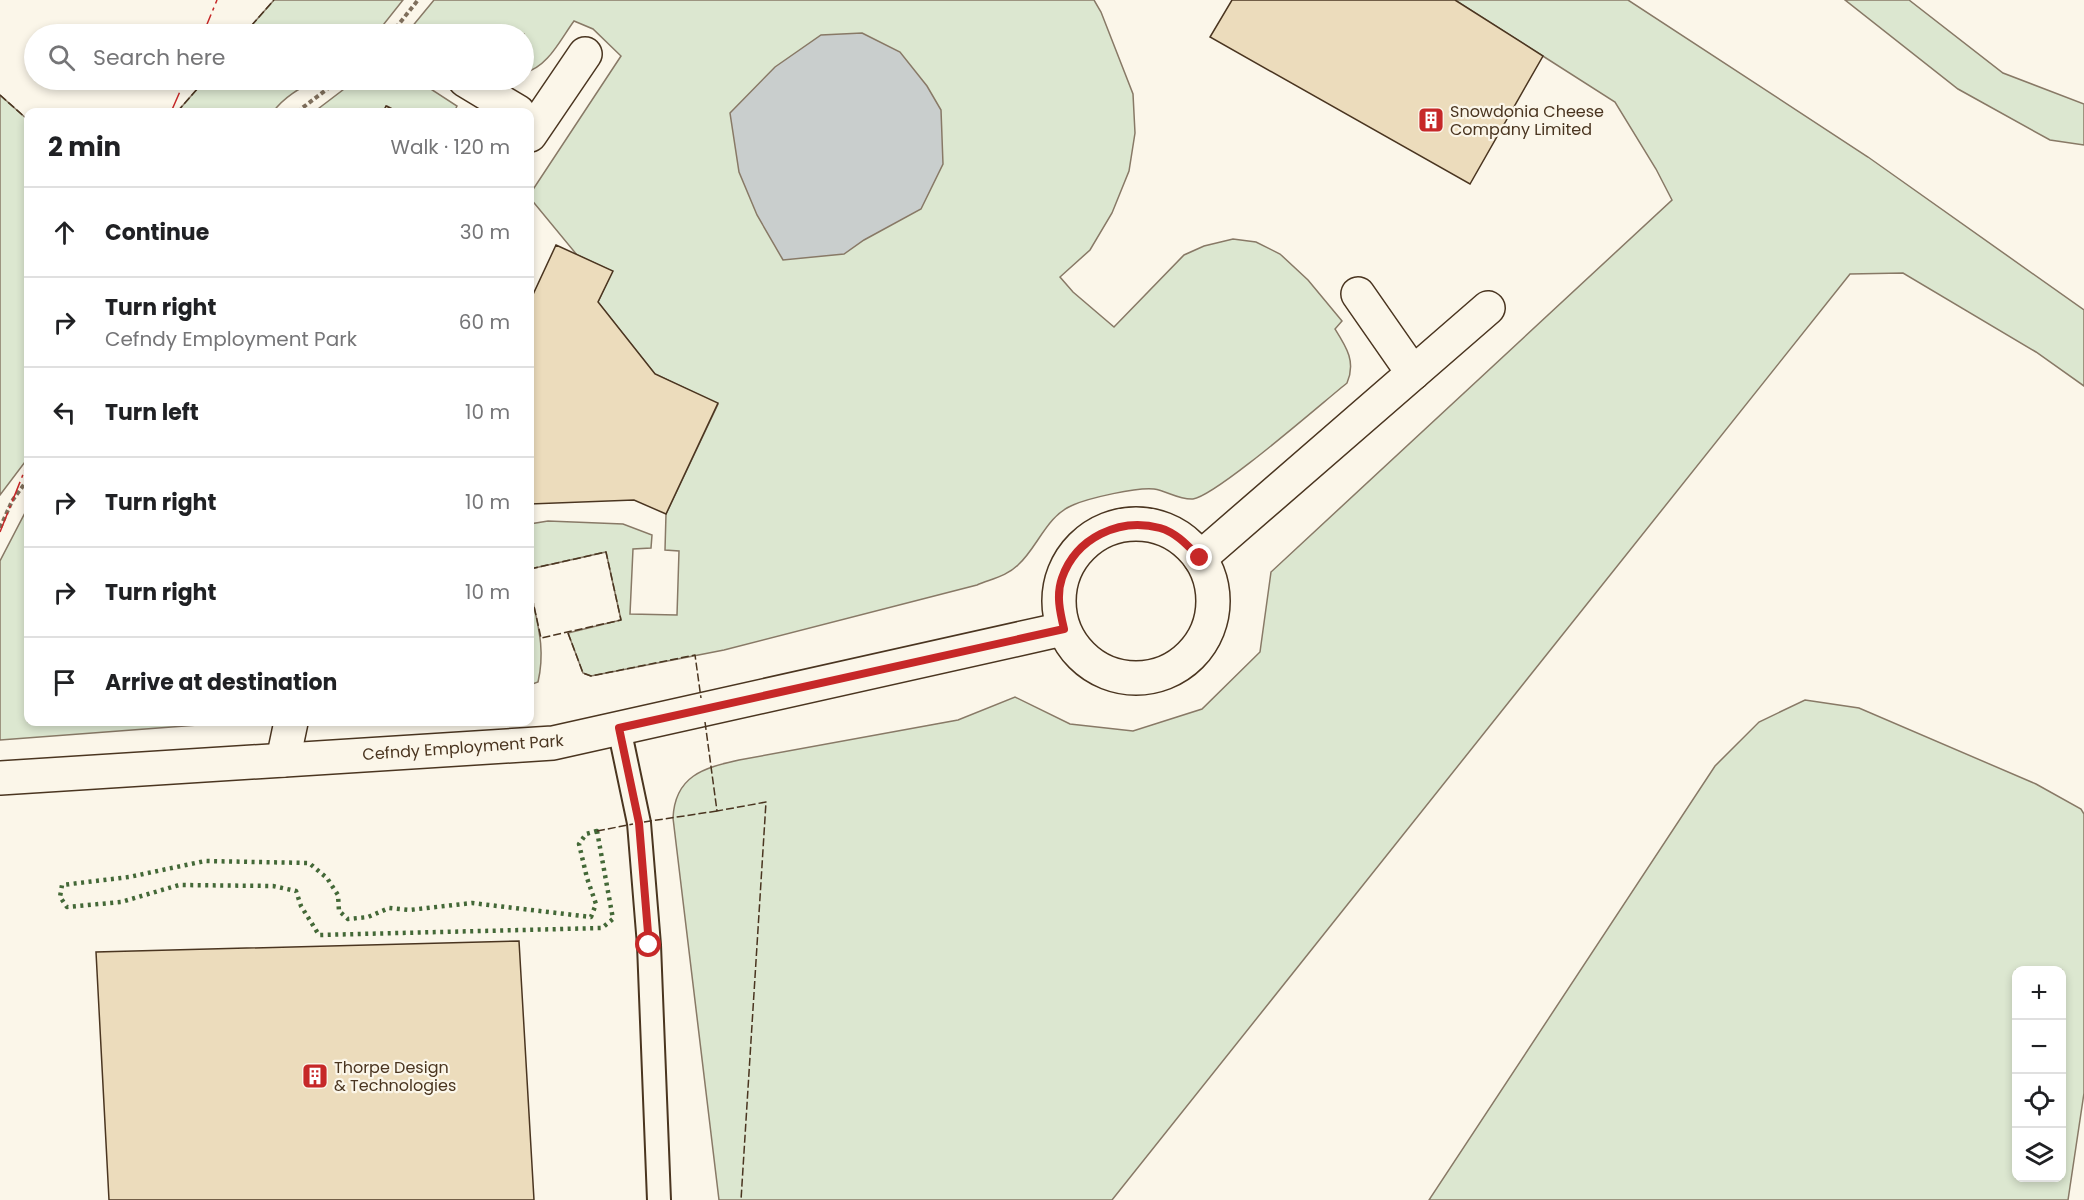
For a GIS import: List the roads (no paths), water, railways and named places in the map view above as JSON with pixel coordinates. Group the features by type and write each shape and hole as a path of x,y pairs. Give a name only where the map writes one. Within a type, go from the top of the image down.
{"street":[{"path":"534,116 585,54"},
{"path":"480,90 506,108"},
{"path":"1358,294 1413,373"},
{"path":"1200,558 1488,308"},
{"path":"1136,524 1161,529 1183,540 1200,558 1211,582 1213,608 1207,633 1192,654 1171,670 1147,678 1121,677 1096,668 1076,651 1064,629 1058,604 1061,579 1072,557 1090,540 1112,528 1136,524"},
{"name":"Cefndy Employment Park","path":"0,778 553,743 1064,629"},
{"path":"283,760 290,726"}],"lane":[{"path":"619,728 639,823 648,934 659,1200"}],"place":[{"name":"Snowdonia Cheese Company Limited","path":"1431,120"},
{"name":"Thorpe Design & Technologies","path":"315,1076"}]}
